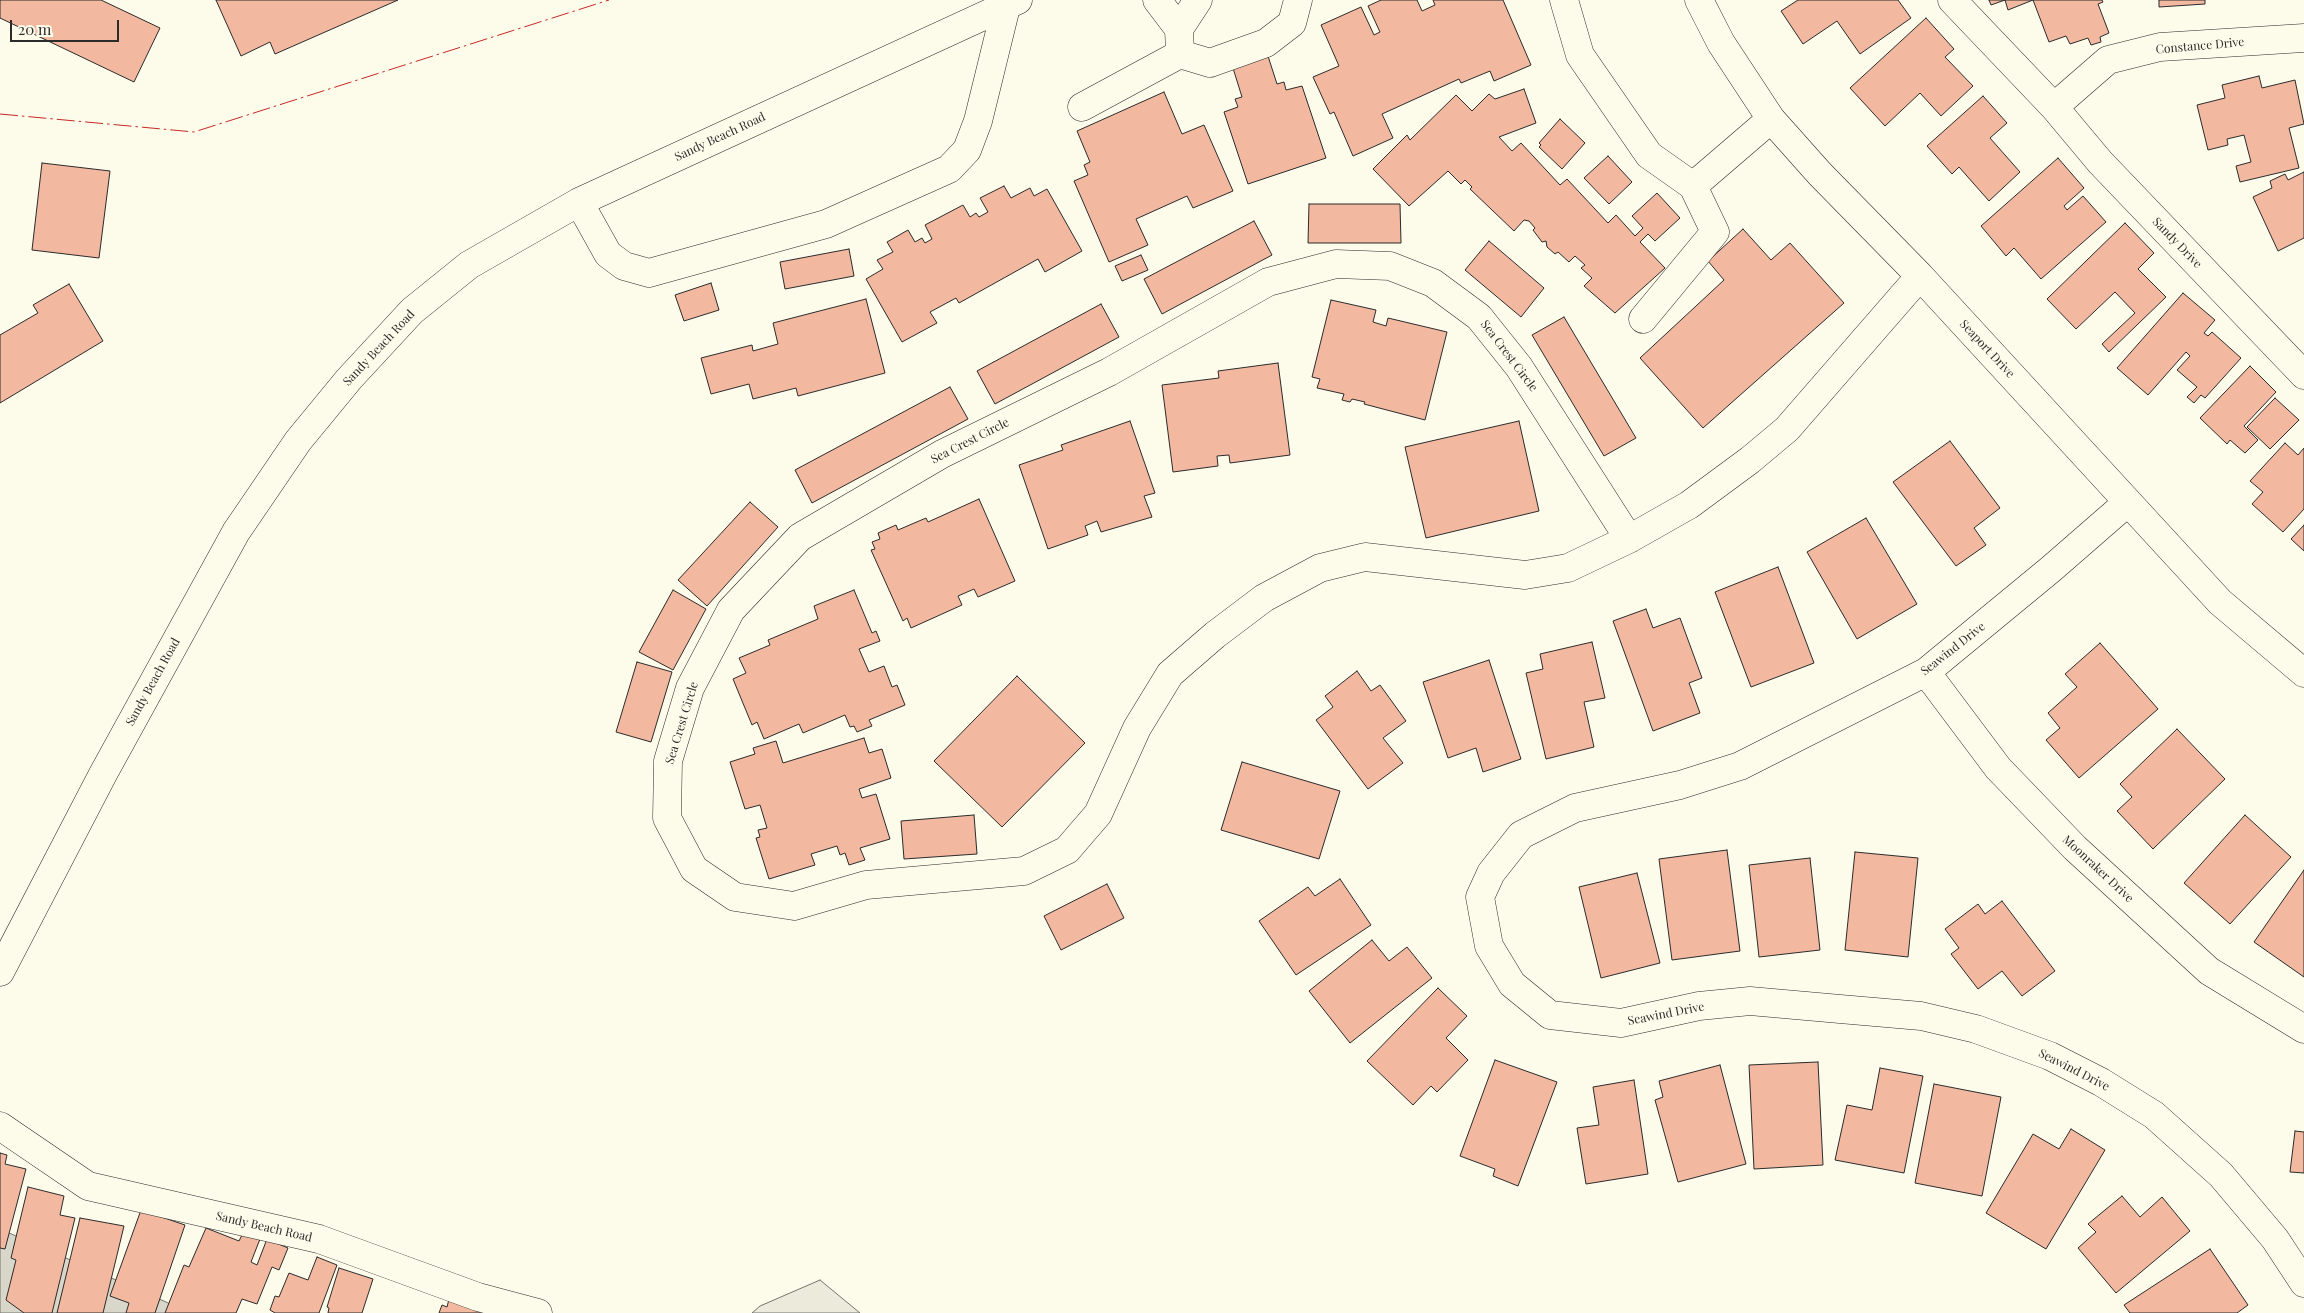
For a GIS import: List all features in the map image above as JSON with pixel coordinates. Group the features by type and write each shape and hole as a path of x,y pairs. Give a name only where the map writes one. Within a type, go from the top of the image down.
{"street":[{"path":"1157,0 1180,42 1210,63 1266,43 1292,23 1298,0"},
{"path":"1082,107 1180,42 1198,0"},
{"path":"1564,0 1580,55 1649,155 1693,186 1715,232 1643,319"},
{"name":"Seaport Drive","path":"1699,0 1721,43 1771,119 1820,174 1920,276 2220,602 2304,673"},
{"name":"Sandy Drive","path":"1952,0 2054,108 2100,162 2304,375"},
{"path":"579,202 608,254 624,266 650,273 826,224 950,169 967,150 978,121 1012,4"},
{"name":"Sandy Beach Road","path":"0,972 103,774 236,532 298,441 350,378 412,311 470,265 579,202 1012,4"},
{"name":"Constance Drive","path":"2054,108 2108,60 2160,47 2304,38"},
{"path":"1693,186 1771,119"},
{"name":"Sea Crest Circle","path":"1629,539 1520,367 1479,316 1432,282 1390,266 1336,264 1268,282 1109,372 942,454 800,537 731,610 690,688 668,761 667,818 694,869 735,897 745,899 794,906 866,885 1024,871 1067,850 1098,814 1137,728 1170,674 1215,635 1264,598 1320,568 1365,557 1525,575 1568,568 1629,539 1689,505 1750,460 1787,429 1920,276"},
{"name":"Seawind Drive","path":"2128,502 2051,569 1926,672 1740,766 1680,785 1575,808 1521,834 1492,873 1480,896 1489,946 1512,984 1550,1015 1620,1023 1699,1006 1750,1002 1840,1009 1921,1016 1976,1030 2050,1056 2101,1082 2154,1115 2221,1175 2275,1239 2304,1283"},
{"name":"Moonraker Drive","path":"1926,672 1998,768 2075,848 2209,971 2304,1029"},
{"name":"Sandy Beach Road","path":"0,1126 88,1186 319,1239 478,1297 538,1313"}],"shaded area":[{"path":"0,1229 191,1313 0,1313"},
{"path":"820,1280 860,1313 752,1313 760,1306"}],"building":[{"path":"0,0 101,0 160,28 134,82 0,18"},
{"path":"216,0 398,0 275,54 270,42 241,56"},
{"path":"1381,0 1417,0 1422,11 1435,5 1433,0 1503,0 1531,65 1494,81 1490,71 1461,83 1459,79 1382,114 1393,138 1353,156 1334,112 1330,114 1313,77 1339,66 1321,25 1361,7 1374,35 1380,32 1368,6"},
{"path":"1798,0 1898,0 1911,18 1860,54 1837,21 1803,44 1781,11"},
{"path":"1989,0 2005,0 1991,5"},
{"path":"2005,0 2033,0 2008,10"},
{"path":"2033,0 2102,0 2103,2 2098,4 2109,33 2100,37 2101,42 2091,45 2088,38 2070,44 2066,36 2049,42"},
{"path":"2159,0 2205,0 2205,4 2159,7"},
{"path":"1926,18 1954,49 1945,57 1973,86 1941,116 1920,93 1885,126 1850,88"},
{"path":"1267,53 1277,84 1284,82 1286,90 1302,86 1326,158 1248,184 1224,112 1238,107 1235,99 1242,97 1232,65"},
{"path":"2259,76 2262,88 2295,80 2304,124 2289,128 2299,168 2240,182 2236,166 2251,162 2244,135 2227,139 2228,145 2208,150 2197,105 2225,98 2222,85"},
{"path":"1524,89 1536,123 1499,137 1512,151 1521,143 1560,185 1567,179 1608,223 1616,215 1635,236 1643,228 1632,216 1657,193 1680,218 1655,241 1648,234 1640,242 1665,268 1615,313 1584,286 1592,278 1581,268 1585,265 1575,256 1569,262 1558,252 1555,254 1547,247 1546,241 1542,242 1529,221 1524,220 1514,231 1470,189 1472,187 1465,180 1461,184 1448,171 1409,206 1373,169 1407,135 1410,140 1456,95 1472,111 1489,94 1495,99"},
{"path":"1164,92 1182,134 1204,125 1233,191 1193,208 1187,196 1136,219 1148,245 1109,262 1074,181 1088,175 1084,165 1090,162 1077,131"},
{"path":"1983,96 2007,123 1990,138 2020,172 1989,201 1959,167 1952,174 1927,146"},
{"path":"1560,119 1585,143 1562,169 1539,147 1541,145 1539,143"},
{"path":"1608,156 1632,182 1609,204 1584,178"},
{"path":"2058,158 2084,188 2064,206 2067,210 2083,196 2106,222 2041,279 2014,248 2006,256 1981,226"},
{"path":"42,163 110,171 99,258 32,250"},
{"path":"2304,172 2304,238 2278,251 2253,197 2272,188 2270,181 2285,174 2288,180"},
{"path":"1004,186 1011,198 1030,188 1034,196 1047,189 1082,251 1045,272 1038,259 959,303 956,298 930,312 937,323 902,342 866,279 883,269 877,260 893,252 887,242 908,230 915,242 922,238 925,243 932,239 925,225 963,205 970,217 976,213 979,217 988,212 980,198"},
{"path":"1309,204 1400,204 1401,243 1308,243"},
{"path":"1254,221 1272,255 1162,314 1144,279"},
{"path":"2125,223 2154,253 2138,269 2166,297 2109,352 2102,344 2135,313 2115,292 2076,329 2047,299"},
{"path":"1743,229 1771,260 1790,243 1844,303 1703,428 1640,358 1724,280 1708,261"},
{"path":"1489,241 1544,288 1521,317 1465,270"},
{"path":"849,249 854,276 785,289 780,262"},
{"path":"1141,255 1148,270 1122,281 1115,266"},
{"path":"711,283 719,310 684,321 675,295"},
{"path":"69,284 103,341 0,403 0,335 38,313 33,305"},
{"path":"2183,293 2215,320 2204,333 2208,336 2212,332 2241,358 2205,398 2201,395 2194,403 2187,397 2197,387 2177,370 2190,356 2186,352 2148,395 2117,368"},
{"path":"866,299 885,373 798,396 796,388 753,399 749,384 711,394 701,358 752,345 753,351 778,344 773,323"},
{"path":"1331,300 1376,310 1373,322 1386,326 1388,318 1447,332 1425,420 1364,404 1365,402 1352,399 1350,402 1342,400 1344,394 1317,388 1320,379 1312,377"},
{"path":"1101,304 1119,337 995,404 977,371"},
{"path":"1564,317 1636,438 1604,456 1532,335"},
{"path":"1278,363 1290,455 1230,463 1229,455 1217,456 1218,466 1173,472 1162,385 1219,378 1218,371"},
{"path":"2250,366 2276,392 2244,426 2258,440 2245,453 2230,440 2227,444 2200,418"},
{"path":"950,387 968,419 812,503 795,470"},
{"path":"2275,398 2299,420 2270,449 2247,427"},
{"path":"1130,421 1155,493 1144,496 1152,517 1101,532 1097,521 1085,526 1088,535 1048,549 1019,465 1063,450 1061,445"},
{"path":"1519,421 1539,511 1426,538 1405,447"},
{"path":"1950,441 2000,508 1974,528 1986,545 1956,566 1893,482"},
{"path":"2285,443 2298,455 2304,448 2304,509 2283,532 2252,504 2263,492 2250,481"},
{"path":"979,499 1015,581 978,597 974,589 958,596 962,605 911,628 907,618 903,621 871,550 875,549 872,542 880,539 878,533 896,525 898,530 926,518 928,522"},
{"path":"750,502 778,527 707,606 678,580"},
{"path":"1866,518 1917,604 1857,639 1807,552"},
{"path":"2304,525 2304,551 2291,539"},
{"path":"1778,567 1814,663 1751,687 1715,592"},
{"path":"673,590 706,609 673,670 639,652"},
{"path":"854,590 872,633 876,631 880,641 859,649 869,672 884,666 892,687 897,685 905,705 869,720 872,726 857,732 854,726 850,727 845,715 803,733 799,724 764,739 757,722 752,725 733,679 746,673 739,658 770,645 768,640 818,619 814,606"},
{"path":"1646,609 1653,628 1680,618 1702,678 1689,683 1700,713 1653,731 1613,621"},
{"path":"1592,642 1605,698 1584,702 1594,747 1546,759 1526,673 1543,669 1540,654"},
{"path":"2100,643 2158,709 2079,778 2046,740 2060,728 2048,713 2077,687 2065,674"},
{"path":"1489,660 1521,759 1483,772 1476,748 1448,758 1423,682"},
{"path":"637,662 672,672 651,742 616,732"},
{"path":"1357,671 1371,691 1380,685 1406,721 1383,738 1403,763 1368,789 1316,720 1333,707 1325,696"},
{"path":"1017,676 1085,743 1002,827 934,761"},
{"path":"2177,729 2225,779 2153,849 2117,811 2132,797 2120,784"},
{"path":"864,738 869,753 882,749 891,778 859,789 862,798 876,794 890,839 860,848 865,860 849,865 845,853 840,855 837,846 811,854 815,865 769,879 756,838 760,837 758,830 767,828 760,805 745,809 730,762 755,754 753,748 776,741 783,763"},
{"path":"1242,762 1340,791 1319,859 1221,830"},
{"path":"974,815 977,854 904,859 901,821"},
{"path":"2245,815 2291,857 2230,924 2184,883"},
{"path":"1727,850 1740,951 1672,960 1659,859"},
{"path":"1855,852 1918,858 1908,957 1845,950"},
{"path":"1810,858 1820,950 1759,957 1749,865"},
{"path":"2304,870 2304,977 2254,942"},
{"path":"1637,873 1660,963 1601,978 1579,887"},
{"path":"1340,879 1371,925 1296,975 1259,921 1308,887 1315,896"},
{"path":"1107,884 1124,918 1061,950 1044,916"},
{"path":"2002,901 2055,971 2022,996 2002,971 1978,989 1951,954 1959,948 1945,929 1978,904 1985,914"},
{"path":"1372,940 1389,961 1407,947 1432,978 1350,1043 1309,991"},
{"path":"1438,988 1467,1016 1446,1038 1468,1060 1437,1092 1431,1086 1413,1105 1367,1061"},
{"path":"1495,1060 1557,1082 1518,1186 1493,1176 1495,1169 1460,1156"},
{"path":"1818,1062 1823,1165 1754,1169 1749,1065"},
{"path":"1720,1065 1746,1164 1678,1182 1655,1100 1663,1097 1659,1081"},
{"path":"1880,1068 1923,1076 1904,1173 1835,1160 1847,1105 1872,1110"},
{"path":"1634,1080 1648,1174 1586,1184 1577,1128 1599,1125 1593,1087"},
{"path":"1934,1084 2001,1097 1982,1196 1915,1183"},
{"path":"2071,1129 2105,1150 2046,1249 1986,1213 2033,1134 2059,1149"},
{"path":"2295,1131 2304,1132 2304,1173 2290,1172"},
{"path":"0,1153 7,1155 5,1164 26,1169 5,1249 0,1248"},
{"path":"28,1187 64,1196 60,1215 75,1218 52,1313 24,1313 6,1300 16,1260 11,1258"},
{"path":"2122,1196 2140,1217 2162,1197 2190,1231 2116,1293 2078,1248 2096,1232 2088,1224"},
{"path":"141,1210 185,1225 155,1313 126,1313 129,1303 110,1296"},
{"path":"80,1218 124,1226 103,1313 57,1313"},
{"path":"206,1228 239,1241 243,1233 260,1239 251,1262 257,1265 267,1239 288,1248 279,1270 272,1267 257,1304 242,1299 236,1313 165,1313 184,1265 189,1267"},
{"path":"2210,1249 2248,1305 2237,1313 2130,1313 2124,1305"},
{"path":"317,1257 337,1265 319,1313 275,1313 270,1310 275,1296 279,1297 289,1273 308,1280"},
{"path":"339,1268 373,1279 362,1313 328,1313 329,1308 327,1307"},
{"path":"449,1299 484,1309 483,1313 439,1313 442,1305 447,1307"}],"power":[{"path":"0,114 194,132 609,0"}]}
